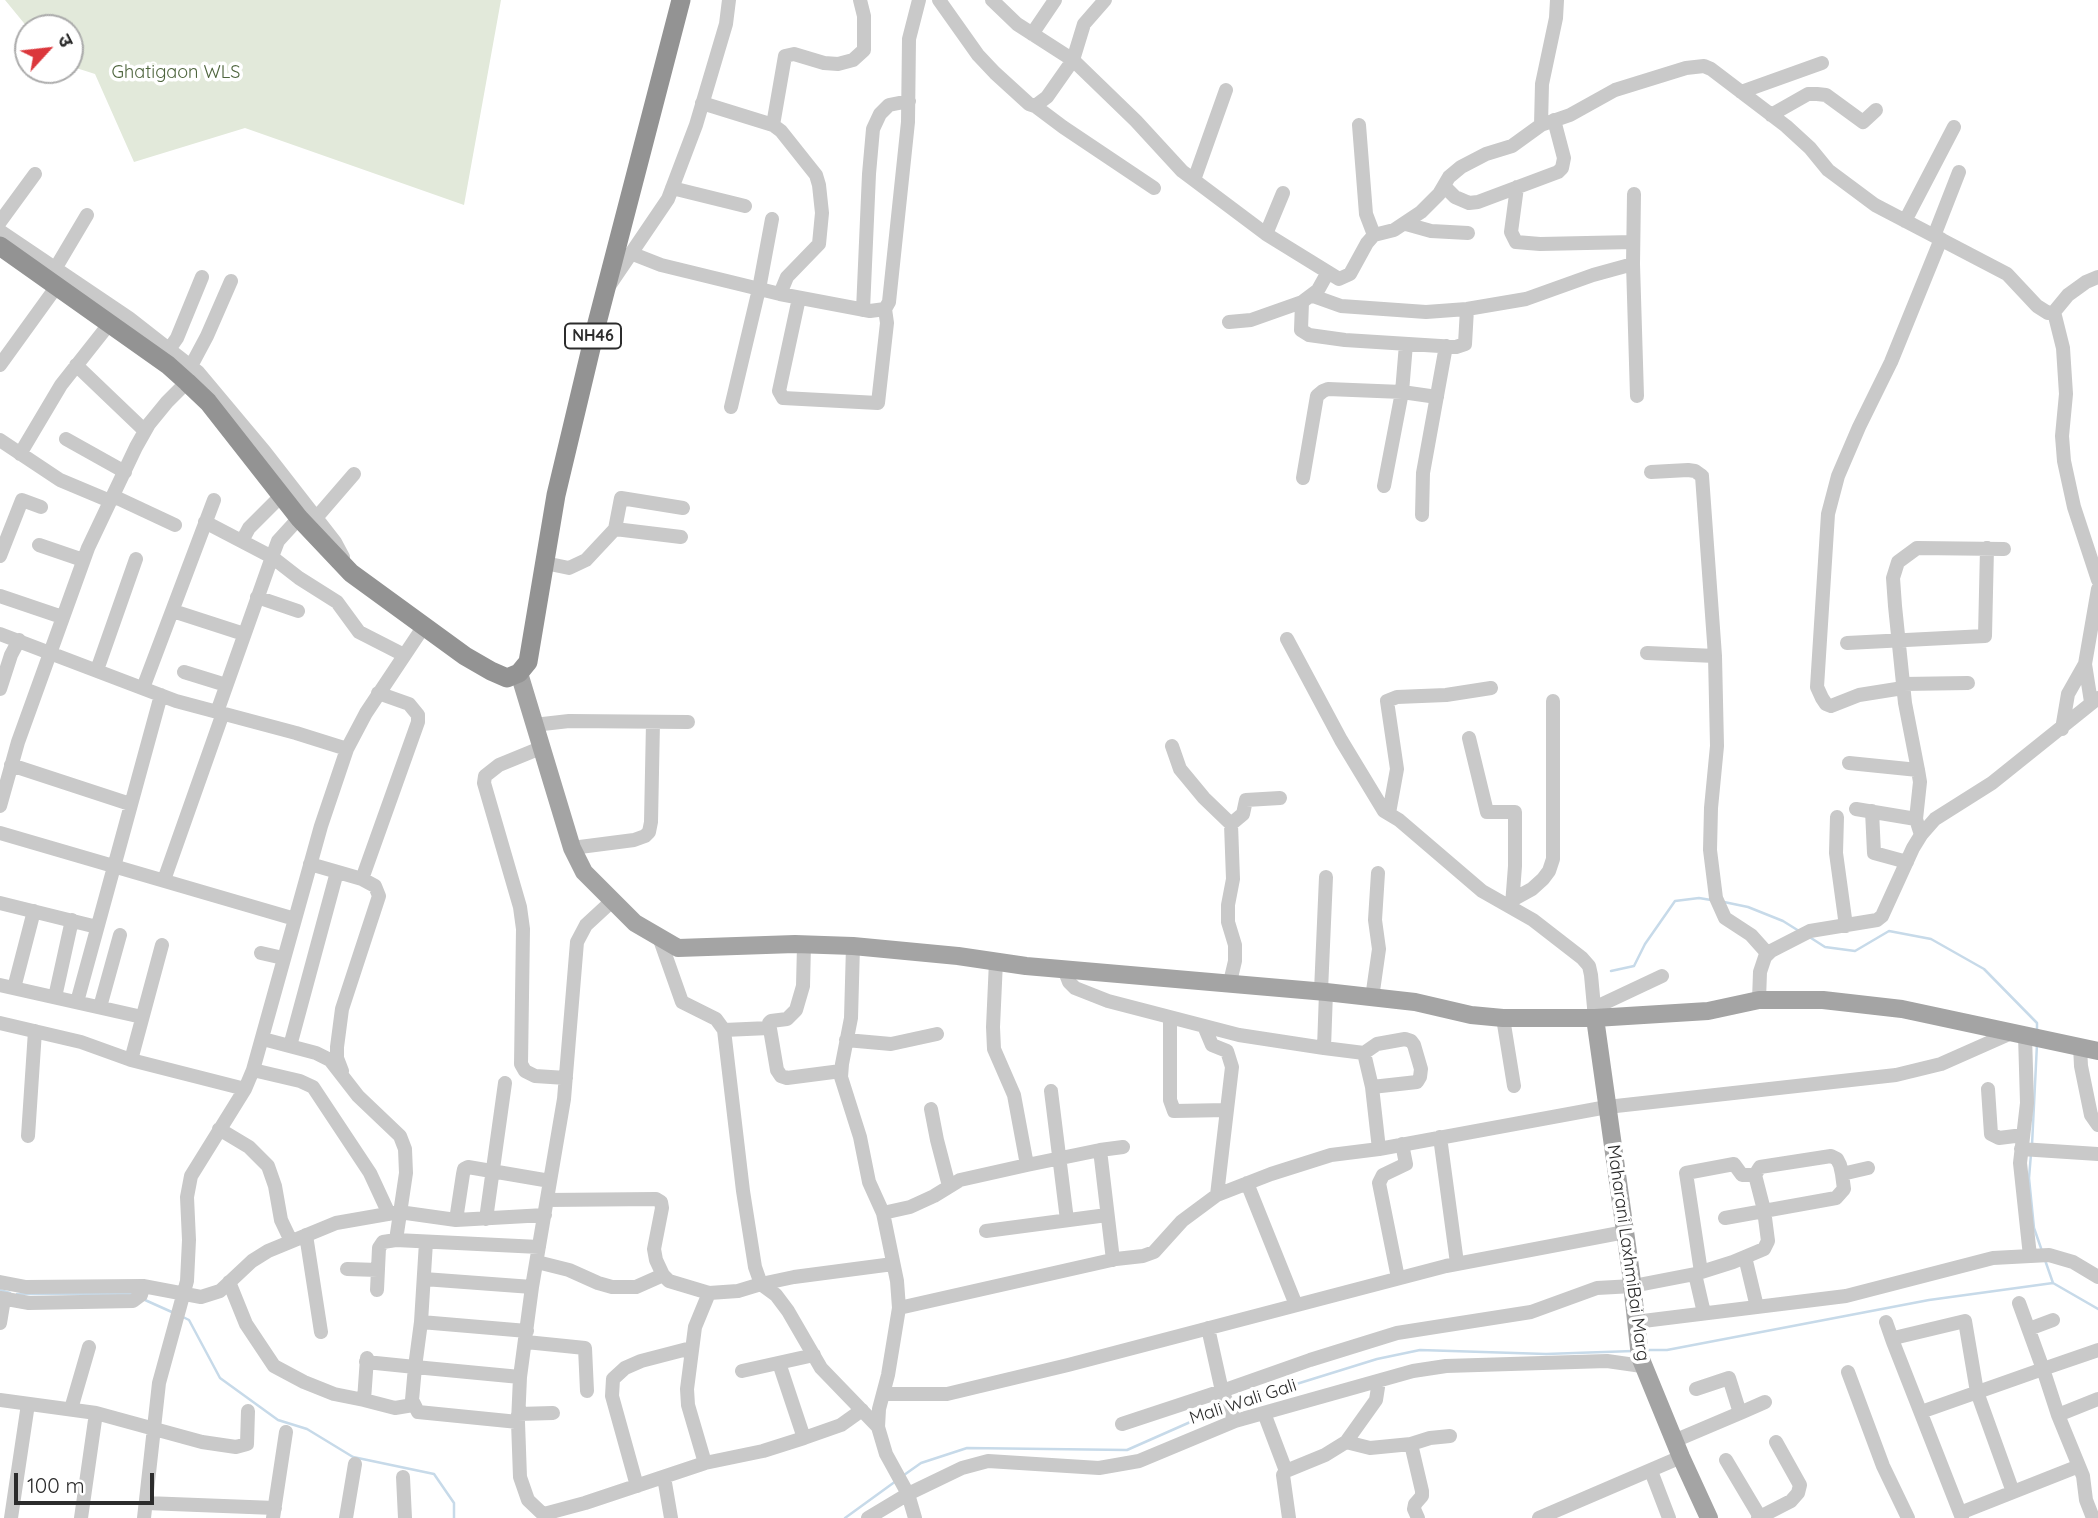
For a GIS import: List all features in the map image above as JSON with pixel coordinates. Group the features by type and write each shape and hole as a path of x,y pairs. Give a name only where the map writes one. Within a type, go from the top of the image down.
{"highway":[{"name":"NH46","path":"519,673 528,662 556,495 605,291 681,0"},
{"path":"0,246 56,277 110,323 168,365 189,374 281,496 307,518 351,573 491,671 507,678 519,673"}],"main road":[{"path":"519,673 572,848 584,872 635,923 678,948 853,946 1064,969 1324,991 1415,1002 1471,1015 1503,1018 1595,1013 1708,1012 1759,1000 1823,1000 1902,1009 2089,1048"},
{"name":"Maharani LaxhmiBai Marg","path":"1595,1013 1641,1362 1709,1518"}],"street":[{"path":"605,291 633,254 668,199 702,103 726,24 729,0"},
{"path":"773,125 785,57 794,54 824,63 838,64 853,60 864,50 864,16 860,0"},
{"path":"799,298 779,391 783,398 878,404 887,323 885,309 889,302 909,101 909,39 919,0"},
{"path":"939,0 978,55 1029,104 1154,188"},
{"path":"992,0 1032,34 1073,60 1194,180 1266,234 1339,279 1347,277 1374,236 1406,224 1439,194 1449,177 1461,167 1486,154 1512,146 1547,123 1570,115 1615,90 1686,68 1704,66 1772,114 1810,148 1828,170 1875,205 2007,274 2037,306 2048,313 2054,312 2068,295 2086,282 2098,277"},
{"path":"1032,34 1055,0"},
{"path":"1035,106 1047,97 1073,60 1084,24 1105,0"},
{"path":"1444,186 1455,197 1469,203 1478,202 1558,172 1562,168 1564,158 1547,123 1542,83 1556,18 1557,0"},
{"path":"1741,92 1822,63"},
{"path":"1194,180 1226,90"},
{"path":"1772,114 1808,94 1826,95 1863,122 1876,110"},
{"path":"863,310 873,129 880,114 889,105 909,101"},
{"path":"702,103 773,125 781,131 816,175 822,213 819,244 787,277 780,294"},
{"path":"1359,125 1366,214 1374,236"},
{"path":"1905,221 1954,127"},
{"path":"1959,172 1891,362 1859,427 1839,476 1827,528 1817,687 1826,704 1831,706 1867,693 1903,686 1968,684"},
{"path":"0,222 35,173"},
{"path":"1517,187 1511,232 1516,242 1633,242"},
{"path":"672,188 745,206"},
{"path":"1266,234 1283,193"},
{"path":"1634,194 1637,396"},
{"path":"0,365 56,277 87,215"},
{"path":"731,407 772,219"},
{"path":"1406,224 1431,231 1468,233"},
{"path":"0,231 56,277 129,318 170,348 189,374 265,452 307,518"},
{"path":"633,254 661,265 780,294 863,310 885,309"},
{"path":"1229,322 1251,320 1308,299 1341,306 1426,312 1467,309 1526,299 1633,264"},
{"path":"1328,272 1308,299 1301,330 1309,335 1456,347 1465,344 1467,309"},
{"path":"170,348 177,338 202,277"},
{"path":"0,806 83,560 145,431 189,374 230,281"},
{"path":"2054,312 2063,348 2064,461 2074,507 2098,580"},
{"path":"20,454 54,396 110,323"},
{"path":"1384,486 1402,393 1406,344"},
{"path":"1422,515 1423,473 1446,346"},
{"path":"76,365 145,431"},
{"path":"1303,478 1317,396 1328,389 1437,397"},
{"path":"66,439 125,472"},
{"path":"0,440 60,480 176,525"},
{"path":"1651,472 1688,470 1702,476 1715,656 1717,746 1710,850 1717,901 1731,924 1751,936 1768,954"},
{"path":"164,880 220,713 226,685 278,541 354,474"},
{"path":"242,541 249,528 281,496"},
{"path":"545,563 569,568 586,560 615,529 621,498 683,508"},
{"path":"0,556 22,500 41,507"},
{"path":"143,688 214,500"},
{"path":"205,522 272,557 337,602 359,632 404,655"},
{"path":"615,529 681,537"},
{"path":"39,545 83,560"},
{"path":"1921,835 1916,819 1920,782 1903,686 1893,578 1898,562 1917,548 2004,548"},
{"path":"1847,643 1985,636 1987,548"},
{"path":"97,670 136,559"},
{"path":"2062,729 2068,694 2085,663 2098,589"},
{"path":"0,596 62,617"},
{"path":"257,597 298,611"},
{"path":"173,611 244,634"},
{"path":"286,1432 274,1513 145,1511 159,1383 185,1295 189,1240 187,1197 191,1176 245,1089 253,1070 310,864 347,749 378,694 424,626"},
{"path":"0,634 161,695 347,749"},
{"path":"1287,639 1384,811 1482,891 1512,904 1582,958 1589,966 1595,1013 1662,976"},
{"path":"0,689 19,640"},
{"path":"1647,653 1715,656"},
{"path":"1759,1000 1760,972 1768,954 1777,946 1803,934 1877,920 1882,916 1921,835 1935,819 1992,783 2095,700 2085,663"},
{"path":"184,672 226,685"},
{"path":"1389,813 1397,769 1387,701 1491,688"},
{"path":"362,879 418,722 418,715 409,704 378,694"},
{"path":"77,1002 161,695"},
{"path":"1512,904 1543,879 1553,859 1553,701"},
{"path":"534,725 569,721 688,722"},
{"path":"572,848 634,840 649,832 653,722"},
{"path":"1469,738 1487,813 1515,812 1512,904"},
{"path":"1172,746 1180,769 1186,777 1231,824 1233,879 1228,922 1235,946 1235,961 1230,982"},
{"path":"543,747 499,765 485,776 484,783 522,918 520,1064 525,1071 535,1076 566,1078"},
{"path":"1849,763 1918,770"},
{"path":"12,765 130,803"},
{"path":"1231,824 1243,814 1246,800 1280,798"},
{"path":"1856,809 1916,819"},
{"path":"1872,811 1874,853 1907,862"},
{"path":"1837,817 1836,853 1846,926"},
{"path":"0,833 295,919"},
{"path":"310,864 362,879 375,886 379,896 342,1009 337,1058 343,1074"},
{"path":"290,1046 337,872"},
{"path":"1371,998 1379,949 1375,920 1378,873"},
{"path":"1324,1048 1326,877"},
{"path":"611,901 586,925 578,942 566,1078 520,1377 520,1477 528,1500 545,1516 571,1513 637,1486 705,1463 763,1451 841,1425 862,1410"},
{"path":"0,903 97,927"},
{"path":"34,911 7,986 142,1017"},
{"path":"55,997 72,920"},
{"path":"100,1007 120,935"},
{"path":"659,937 682,1002 716,1018 724,1030 743,1191 755,1267 761,1283 776,1295 788,1311 821,1368 878,1427"},
{"path":"131,1059 162,945"},
{"path":"804,945 802,998 792,1015 787,1019 771,1021 769,1028 777,1070 782,1076 841,1071"},
{"path":"853,946 852,1011 841,1071 860,1136 869,1182 883,1213 899,1308 879,1409 878,1427 886,1454 904,1488 915,1518"},
{"path":"261,953 283,958"},
{"path":"996,961 994,1049 1014,1095 1027,1165"},
{"path":"1064,969 1069,982 1081,991 1170,1019 1239,1035 1364,1053 1377,1044 1405,1039 1411,1041 1421,1069 1417,1082 1372,1087"},
{"path":"1503,1018 1514,1086"},
{"path":"1170,1019 1171,1107 1179,1112 1227,1111"},
{"path":"0,1023 81,1042 131,1059 245,1089"},
{"path":"1204,1027 1212,1045 1222,1048 1229,1056 1231,1067 1217,1195"},
{"path":"724,1030 769,1028"},
{"path":"29,1136 35,1031"},
{"path":"846,1040 891,1044 937,1034"},
{"path":"899,1308 1112,1260 1143,1256 1154,1252 1182,1221 1217,1195 1331,1155 1379,1149 1607,1107 1896,1075 1941,1064 2029,1036 2028,1103 2022,1142 2039,1255"},
{"path":"263,1039 316,1053 330,1060 358,1096 400,1136 405,1149 406,1173 394,1213 396,1240"},
{"path":"2089,1048 2081,1066 2091,1115 2098,1125"},
{"path":"1364,1053 1372,1087 1379,1149"},
{"path":"253,1070 300,1081 313,1087 394,1213"},
{"path":"486,1219 505,1083"},
{"path":"1988,1089 1991,1134 1999,1138 2098,1154"},
{"path":"1051,1091 1067,1220"},
{"path":"931,1109 949,1186"},
{"path":"219,1129 250,1147 268,1166 275,1186 281,1220 291,1241"},
{"path":"1440,1137 1457,1263"},
{"path":"1398,1278 1378,1183 1383,1175 1406,1164 1402,1144"},
{"path":"883,1213 910,1207 960,1180 1060,1157 1123,1147"},
{"path":"1100,1150 1112,1260"},
{"path":"1122,1424 1228,1406 1310,1360 1397,1333 1531,1312 1597,1288 1633,1286 1698,1273 1745,1257 1766,1246 1764,1210 1755,1175 1760,1167 1831,1156 1837,1159 1840,1165 1844,1189 1836,1198 1764,1210 1725,1218"},
{"path":"1704,1313 1686,1173 1734,1164 1742,1175 1755,1175"},
{"path":"456,1220 464,1169 468,1167 550,1181"},
{"path":"1842,1174 1868,1168"},
{"path":"1247,1183 1296,1305"},
{"path":"0,1282 26,1287 201,1297 212,1295 260,1256 336,1223 394,1213 456,1220 486,1219 546,1208 649,1199 661,1202 654,1249 663,1275 669,1281 709,1293 738,1291 761,1283 893,1264"},
{"path":"986,1231 1107,1215"},
{"path":"884,1394 947,1394 1457,1263 1625,1232"},
{"path":"306,1235 321,1332"},
{"path":"377,1290 379,1248 383,1242 396,1240 538,1255 612,1287 636,1287 663,1275"},
{"path":"426,1242 413,1405 418,1412 428,1415 518,1418 553,1413"},
{"path":"1636,1328 1704,1313 1846,1296 1993,1258 2039,1255 2073,1262 2098,1277"},
{"path":"1745,1257 1757,1307"},
{"path":"346,1269 378,1270"},
{"path":"424,1279 532,1287"},
{"path":"229,1282 246,1324 274,1366 334,1394 395,1408 413,1405"},
{"path":"705,1463 688,1405 687,1389 691,1348 698,1317 709,1293"},
{"path":"0,1323 2,1299 29,1303 92,1303 140,1294"},
{"path":"2019,1303 2079,1466 2093,1518"},
{"path":"2029,1329 2053,1320"},
{"path":"1893,1342 1904,1334 1965,1321 1977,1392 2013,1492"},
{"path":"421,1322 526,1336 584,1348 587,1352 587,1391"},
{"path":"1886,1322 1961,1516 2079,1466"},
{"path":"1208,1328 1228,1406"},
{"path":"71,1409 89,1347"},
{"path":"637,1486 612,1396 613,1379 625,1368 642,1361 691,1348"},
{"path":"1921,1412 2098,1350"},
{"path":"742,1371 814,1355"},
{"path":"364,1400 366,1360 520,1377"},
{"name":"Mali Wali Gali","path":"869,1518 904,1488 988,1461 1099,1468 1139,1461 1228,1406 1264,1413 1413,1371 1446,1366 1641,1362"},
{"path":"779,1363 804,1438"},
{"path":"1848,1373 1883,1466 1908,1518"},
{"path":"1696,1389 1729,1378 1740,1413"},
{"path":"1286,1471 1325,1455 1346,1442 1376,1400 1379,1381"},
{"path":"2058,1415 2098,1399"},
{"path":"0,1400 96,1413 202,1442 242,1447 247,1444 248,1439 248,1411"},
{"path":"1539,1518 1583,1497 1651,1471 1677,1449 1765,1402"},
{"path":"11,1518 28,1404"},
{"path":"80,1518 96,1413"},
{"path":"1264,1413 1286,1471 1283,1481 1289,1518"},
{"path":"1346,1442 1370,1448 1411,1444 1450,1436"},
{"path":"1726,1460 1759,1518 1791,1500 1798,1493 1800,1485 1776,1442"},
{"path":"1411,1444 1422,1491 1414,1509 1418,1518"},
{"path":"346,1518 355,1464"},
{"path":"1651,1471 1669,1518"},
{"path":"403,1477 405,1518"},
{"path":"664,1477 671,1518"}],"green space":[{"name":"Ghatigaon WLS","path":"5,0 501,0 464,205 245,128 134,162 95,74 84,70 84,14 16,14"}],"waterway":[{"path":"1611,971 1634,966 1645,944 1675,901 1699,898 1711,900"},
{"path":"1724,902 1748,907 1783,921 1799,931"},
{"path":"1811,938 1825,947 1855,951 1889,931 1931,939 1984,969 2037,1023 2037,1030"},
{"path":"2032,1145 2037,1044"},
{"path":"2031,1154 2029,1178 2034,1228 2042,1251"},
{"path":"2045,1260 2053,1283"},
{"path":"1647,1350 1667,1350 1929,1300 2053,1283 2098,1309"},
{"path":"0,1290 10,1293"},
{"path":"17,1294 132,1294"},
{"path":"145,1300 174,1313"},
{"path":"183,1317 189,1320 220,1378 278,1420 307,1429 353,1457 434,1474 454,1503 454,1518"},
{"path":"1232,1404 1377,1359 1420,1350 1546,1354 1633,1351"},
{"path":"904,1475 921,1463 967,1448 1127,1450 1222,1408"},
{"path":"845,1518 896,1481"}]}
